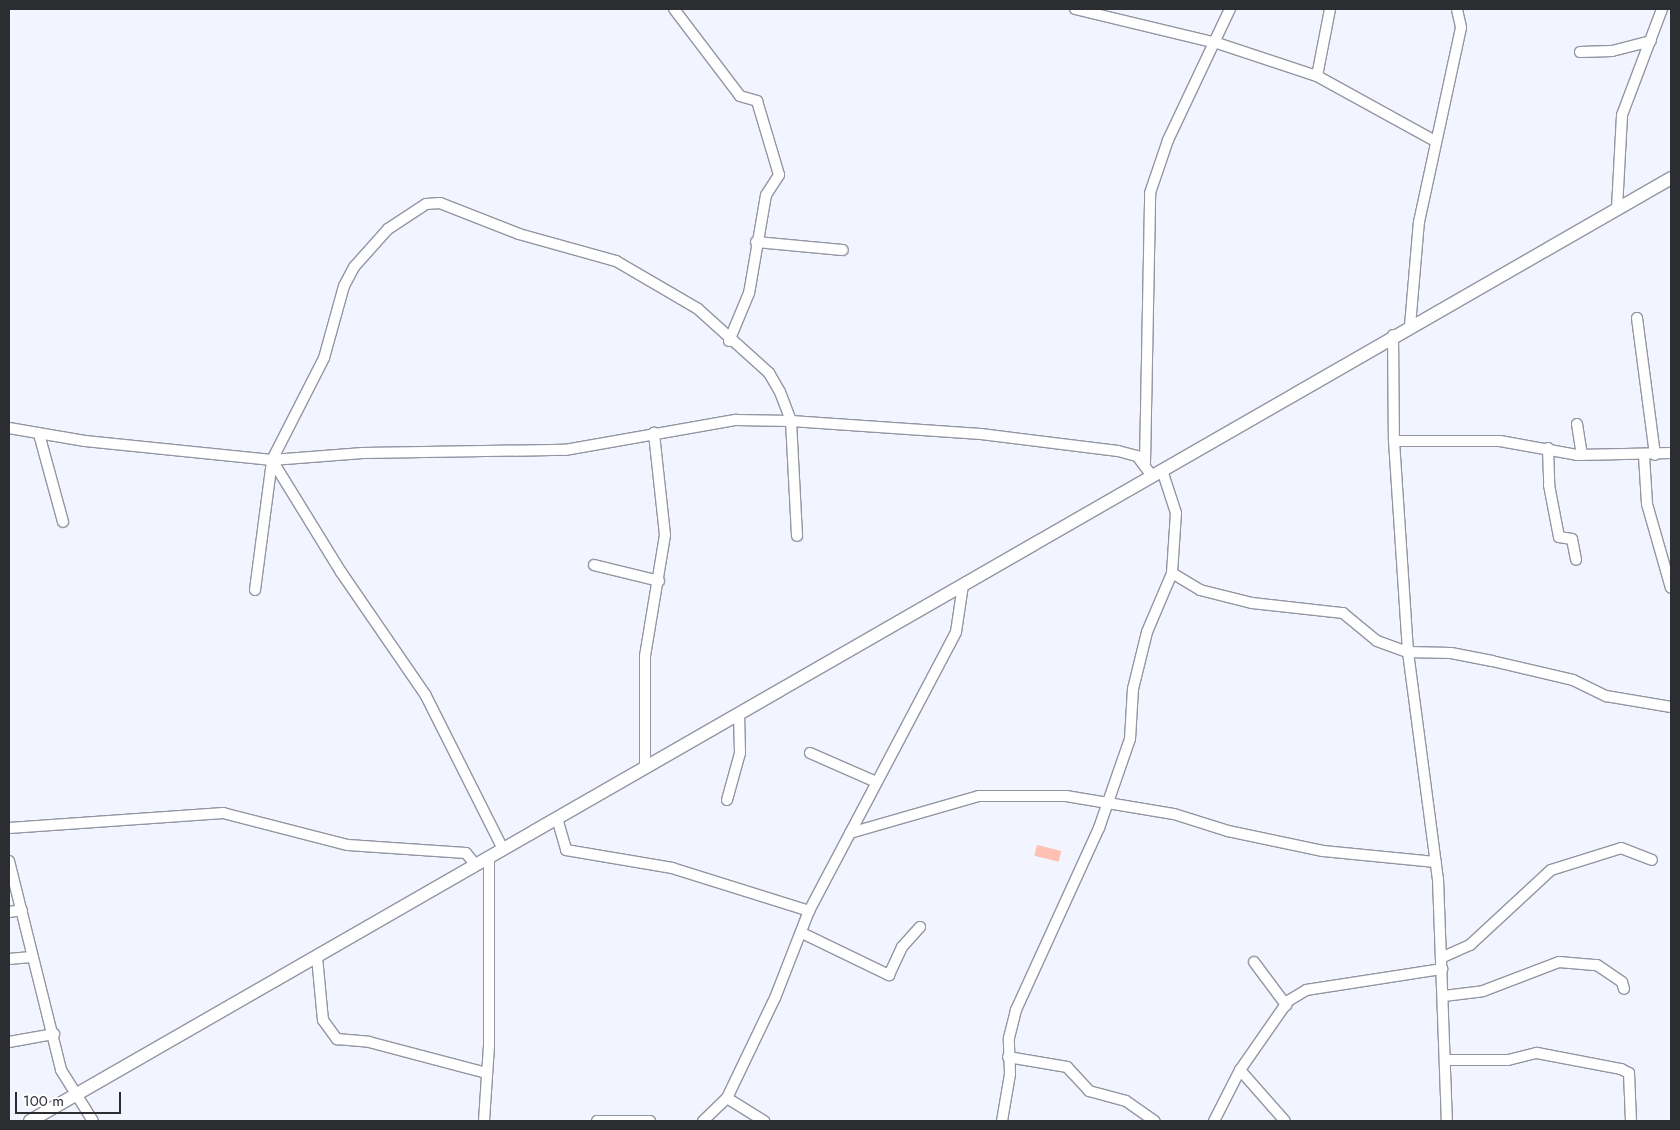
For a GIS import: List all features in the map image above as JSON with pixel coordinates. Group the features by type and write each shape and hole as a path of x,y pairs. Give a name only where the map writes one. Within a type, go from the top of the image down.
{"main road":[{"path":"30,1121 963,585 1393,335 1671,178"}],"street":[{"path":"674,9 740,96 758,101 779,175 766,195 756,242 749,293 729,341"},
{"path":"1075,9 1217,43 1317,76 1435,141"},
{"path":"1145,463 1150,193 1168,140 1217,43 1230,9"},
{"path":"1317,76 1330,9"},
{"path":"1617,208 1622,115 1662,9"},
{"path":"1410,326 1419,222 1435,141 1461,28 1459,10"},
{"path":"1580,52 1612,51 1651,41"},
{"path":"255,590 272,460 324,358 335,310 354,267 388,229 426,204 440,203 520,234 616,261 674,291 769,374 791,421 797,536"},
{"path":"756,242 843,250"},
{"path":"1637,318 1649,456 1647,504 1671,588"},
{"path":"1393,335 1394,441 1408,652 1435,862 1443,957 1447,1121"},
{"path":"9,428 39,434 272,460 363,453 565,450 736,420 791,421 981,434 1118,451 1145,463 1157,473 1176,513 1172,573 1147,632 1133,689 1130,739 1068,903 1016,1010 1008,1057 1002,1121"},
{"path":"1577,424 1582,455"},
{"path":"645,766 644,656 659,582 665,535 654,433"},
{"path":"39,434 63,522"},
{"path":"1394,441 1500,441 1582,455 1649,456 1671,453"},
{"path":"1548,448 1549,485 1559,538 1572,539 1576,560"},
{"path":"272,460 341,572 425,694 503,849"},
{"path":"594,565 659,582"},
{"path":"1172,573 1200,590 1252,603 1343,613 1377,641 1408,652 1476,658 1573,680 1606,696 1671,707"},
{"path":"703,1121 727,1098 802,933 809,910 956,632 963,585"},
{"path":"727,800 740,753 739,713"},
{"path":"810,753 876,782"},
{"path":"850,833 979,796 1108,800 1323,851 1435,862"},
{"path":"9,828 224,813 348,845 466,853 475,864"},
{"path":"557,818 566,850 672,868 809,910"},
{"path":"1443,957 1470,945 1551,870 1620,848 1652,860"},
{"path":"484,1121 489,857"},
{"path":"9,866 22,910 31,957 54,1034 61,1070 93,1121"},
{"path":"9,912 22,910"},
{"path":"802,933 889,974 902,947 920,927"},
{"path":"9,959 31,957"},
{"path":"317,957 323,1020 337,1039 369,1042 486,1073"},
{"path":"1254,962 1286,1005"},
{"path":"1444,996 1483,992 1560,962 1597,965 1622,982 1624,989"},
{"path":"1214,1121 1240,1070 1286,1005 1306,990 1442,969"},
{"path":"9,1042 54,1034"},
{"path":"1445,1060 1508,1060 1537,1053 1620,1069 1629,1073 1631,1121"},
{"path":"1008,1057 1067,1066 1089,1091 1126,1101 1155,1121"},
{"path":"1240,1070 1285,1121"},
{"path":"727,1098 764,1121"},
{"path":"597,1121 650,1121"}],"shaded area":[{"path":"1037,845 1061,851 1059,862 1034,856"}]}
